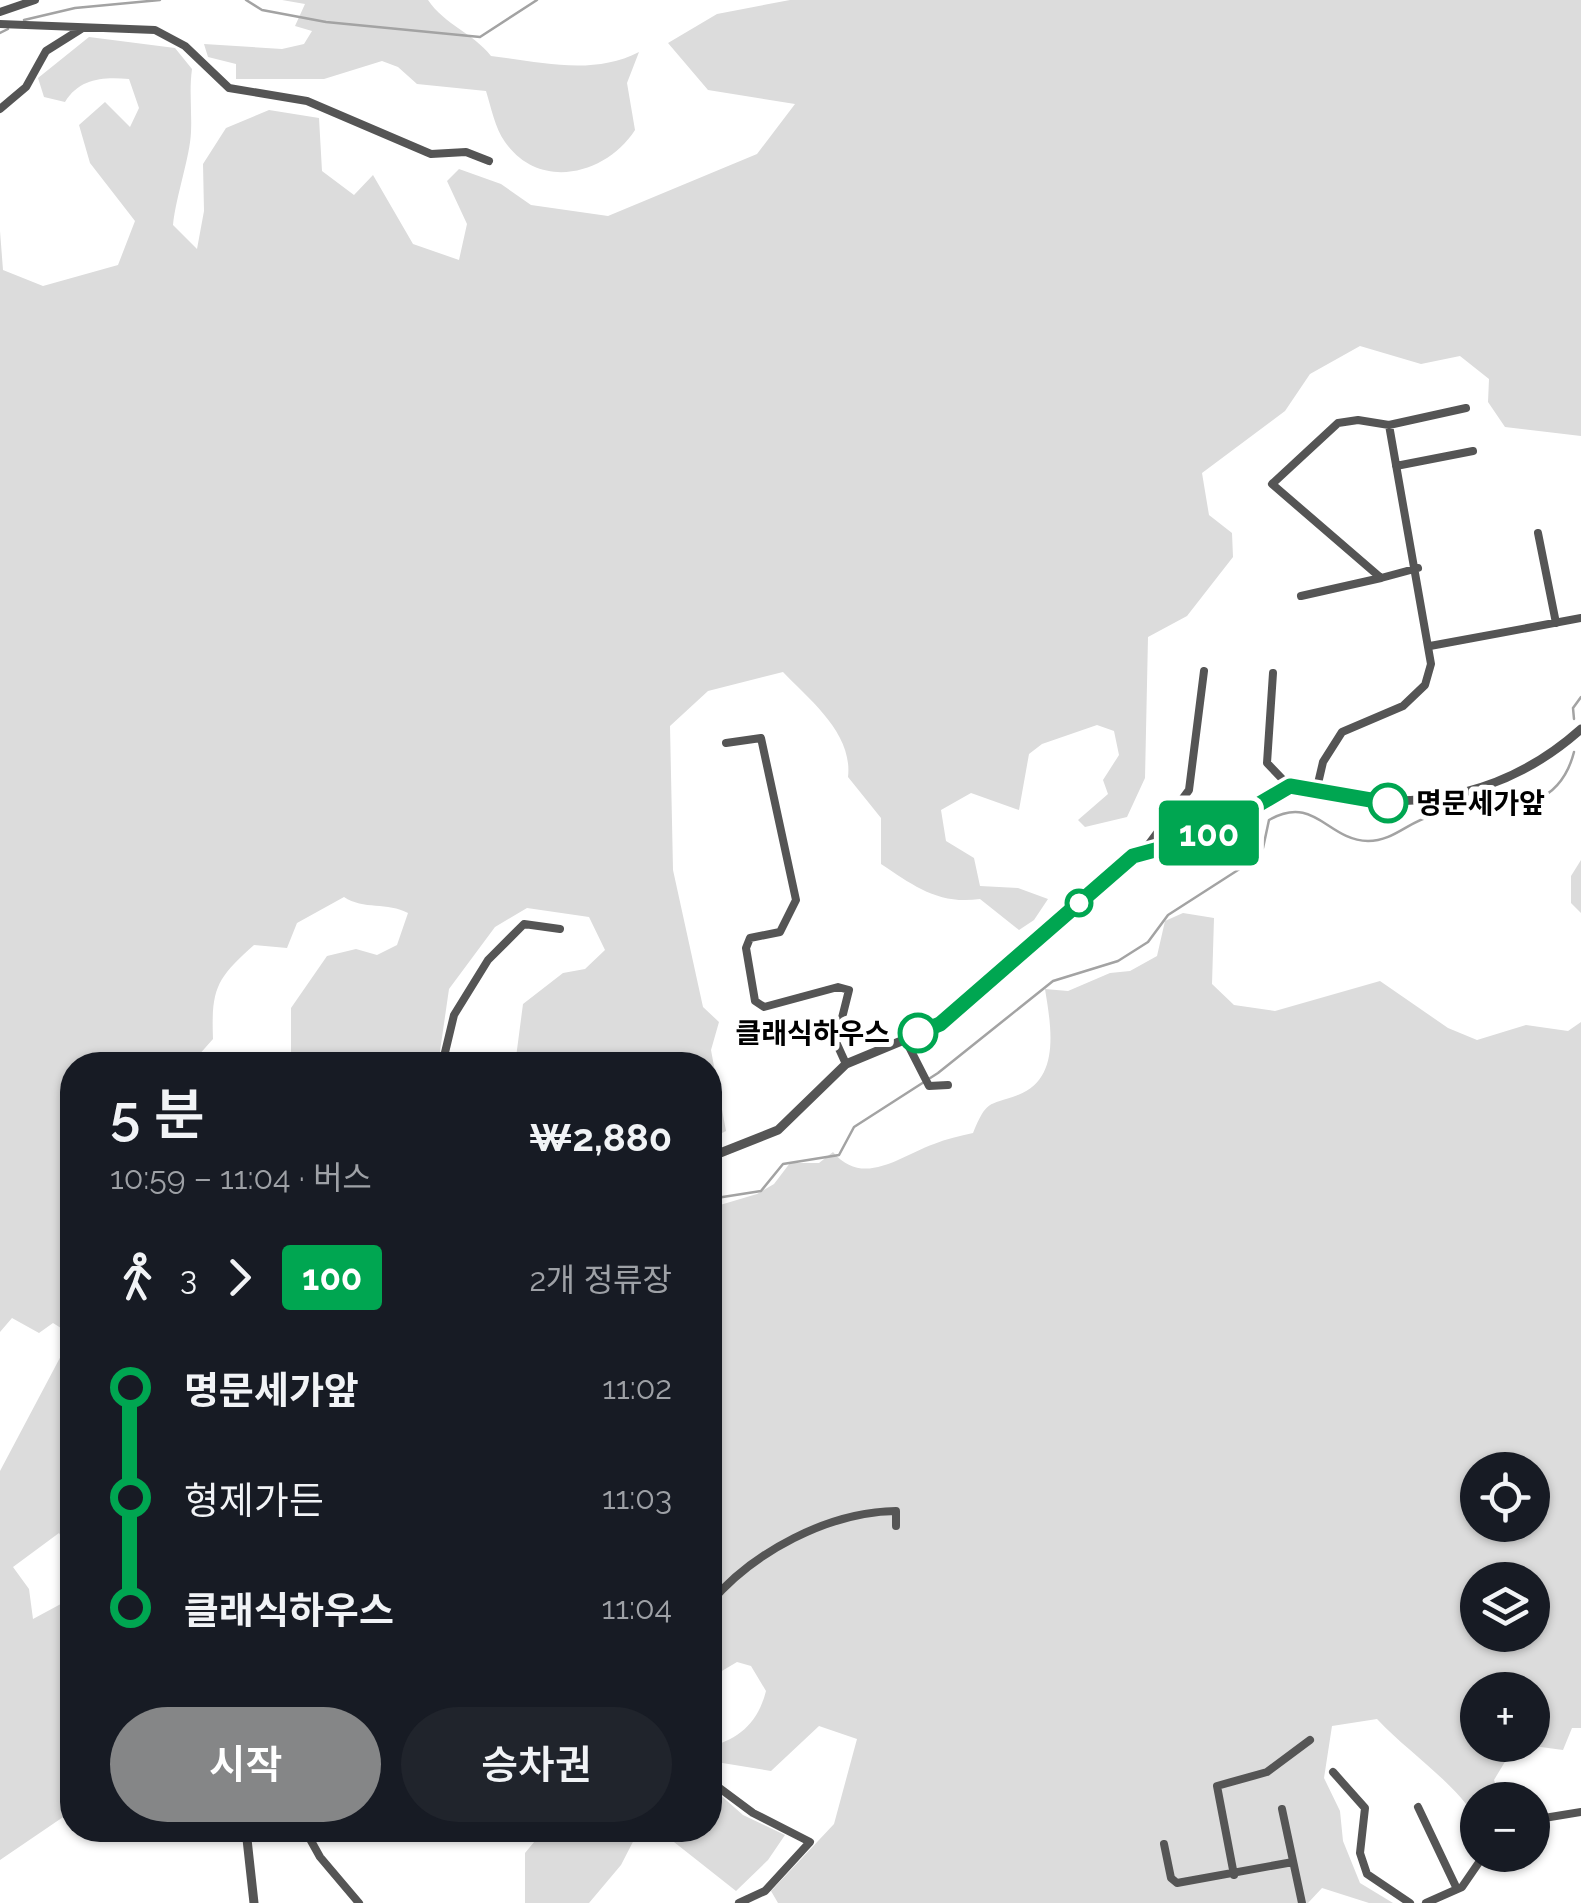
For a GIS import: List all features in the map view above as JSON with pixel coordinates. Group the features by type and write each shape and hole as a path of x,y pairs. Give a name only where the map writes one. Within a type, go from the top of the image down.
{"street":[{"path":"0,12 35,0"},
{"path":"0,24 155,30 193,52 229,88 307,102 431,154 466,152 489,160"},
{"path":"0,109 26,86 46,51 81,29"},
{"path":"1381,578 1272,484 1338,423 1389,424 1466,408"},
{"path":"1316,792 1322,762 1342,732 1403,706 1426,685 1430,646 1389,424"},
{"path":"1396,466 1473,451"},
{"path":"1538,533 1556,622"},
{"path":"1301,596 1418,568"},
{"path":"1430,646 1581,618"},
{"path":"722,1152 778,1130 846,1064 940,1024 1143,852 1189,790 1204,671"},
{"path":"1273,672 1267,763 1290,786 1316,792 1388,803 1428,802 1513,774 1557,750 1581,729"},
{"path":"726,743 761,738 796,900 780,932 750,938 746,948 755,1001 764,1007 838,987 848,990 836,1042 846,1064"},
{"path":"1143,852 1203,837 1290,786"},
{"path":"445,1052 454,1015 488,960 524,924 560,929"},
{"path":"904,1039 929,1086 948,1085"},
{"path":"722,1589 736,1572 825,1522 870,1511 896,1511 896,1526"},
{"path":"1234,1875 1217,1786 1267,1772 1310,1740"},
{"path":"1333,1772 1365,1808 1360,1853 1367,1874 1410,1903"},
{"path":"722,1791 753,1813 810,1842 765,1891 740,1903"},
{"path":"1418,1807 1457,1889"},
{"path":"1282,1809 1302,1903"},
{"path":"1550,1817 1581,1812"},
{"path":"247,1842 254,1903"},
{"path":"311,1842 358,1903"},
{"path":"1164,1844 1173,1882 1234,1875 1293,1862"},
{"path":"1426,1903 1457,1889 1470,1872"}],"shaded area":[{"path":"282,0 428,0 491,56 585,65 603,64 639,52 627,83 635,130 623,145 591,166 554,172 519,158 505,142 486,91 417,84 398,67 382,61 324,79 236,79 236,64 208,57 204,44 282,49 304,44 312,31 295,26 305,4"},
{"path":"790,0 1581,0 1581,436 1505,427 1488,402 1489,379 1460,356 1421,364 1360,346 1310,374 1285,411 1202,473 1209,515 1232,533 1233,557 1187,616 1148,637 1145,778 1127,817 1085,827 1078,820 1108,794 1103,780 1119,755 1114,731 1097,725 1042,744 1029,754 1019,810 971,793 941,810 946,841 974,858 980,886 1018,888 1048,899 1034,920 1019,930 980,899 939,896 881,864 881,818 848,777 844,747 828,719 783,672 708,691 670,726 673,870 703,1007 719,1022 711,1052 517,1052 523,1004 563,973 585,969 605,950 589,917 527,908 495,927 449,989 440,1052 291,1052 291,1008 327,956 356,949 377,955 397,945 408,913 344,897 297,923 287,948 254,945 232,966 215,996 213,1039 201,1052 60,1052 60,1327 53,1323 39,1333 12,1318 0,1332 0,231 3,270 43,286 118,265 135,221 90,163 79,125 105,102 130,127 139,108 129,79 93,81 78,88 65,102 44,97 38,78 89,37 175,48 192,69 190,142 173,225 197,249 204,211 203,164 226,128 269,110 319,118 322,171 354,195 373,175 413,244 459,260 467,224 447,181 459,169 501,184 531,205 608,216 757,154 795,104 708,90 668,43 717,14"},
{"path":"1581,860 1581,913 1571,903 1571,876"},
{"path":"1183,913 1214,918 1212,984 1234,1005 1275,1011 1380,981 1448,1028 1477,1040 1526,1025 1568,1031 1581,1022 1581,1728 1572,1728 1563,1750 1550,1748 1550,1672 1460,1672 1460,1762 1505,1762 1495,1782 1460,1782 1460,1797 1377,1719 1332,1726 1324,1778 1340,1811 1343,1841 1360,1883 1393,1903 1369,1903 1322,1888 1308,1903 778,1903 771,1891 834,1824 857,1739 819,1726 771,1771 722,1763 722,1742 747,1727 766,1691 751,1666 737,1662 722,1671 722,1204 757,1194 774,1184 790,1163 819,1163 833,1152 857,1168 882,1166 973,1133 989,1106 1018,1095 1041,1077 1050,1050 1045,989 1068,991 1110,973 1130,971 1157,956 1165,921"},
{"path":"60,1358 60,1535 13,1567 29,1589 33,1619 60,1604 60,1819 0,1860 0,1471"},
{"path":"722,1797 743,1815 785,1835 768,1860 736,1891 674,1842 722,1842"},
{"path":"534,1842 633,1842 621,1865 589,1903 525,1903 525,1853"}],"waterway":[{"path":"24,20 75,8 160,0"},
{"path":"246,0 262,10 326,22 480,37 537,0"},
{"path":"0,33 8,29"},
{"path":"1574,719 1573,708 1581,697"},
{"path":"722,1197 761,1191 783,1164 839,1155 854,1127 938,1073 1053,981 1118,961 1148,942 1168,915 1252,861 1263,848 1269,820 1298,812 1354,839 1377,840 1432,816 1517,806 1536,800 1565,775 1574,752"}],"bus line":[{"name":"100","path":"918,1033 940,1024 1133,856 1203,837 1290,786 1388,803"}],"place":[{"name":"명문세가앞","path":"1388,803"},
{"name":"클래식하우스","path":"918,1033"}]}
